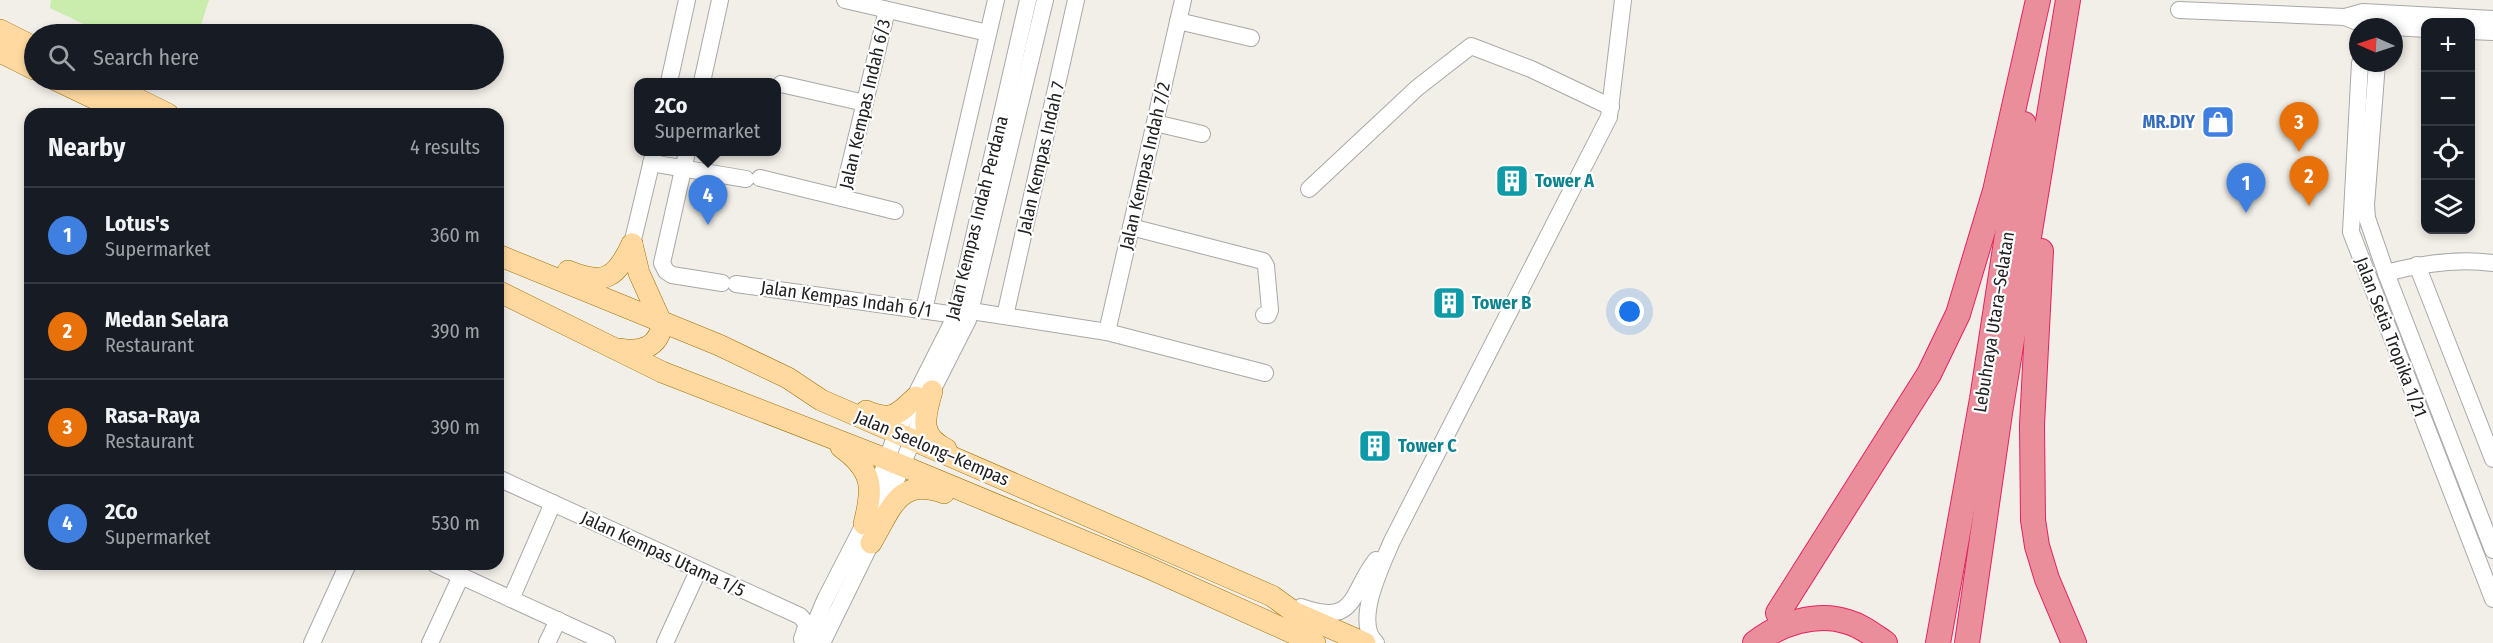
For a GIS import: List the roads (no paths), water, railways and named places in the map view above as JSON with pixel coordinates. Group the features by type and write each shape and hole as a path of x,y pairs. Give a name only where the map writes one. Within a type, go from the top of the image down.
{"highway":[{"path":"1778,613 1929,374 1958,314 1995,191 2038,0"},
{"name":"Lebuhraya Utara–Selatan","path":"1938,643 1982,399 2043,0"},
{"name":"Lebuhraya Utara–Selatan","path":"1967,643 2000,413 2068,0"},
{"path":"2045,143 2044,208 2032,424 2033,520 2037,546 2047,579 2074,643"},
{"path":"1755,643 1778,628 1798,622 1824,619 1846,621 1859,626 1885,643"}],"main road":[{"path":"0,30 24,42"},
{"path":"0,52 24,64"},
{"path":"77,90 115,108"},
{"path":"119,90 156,108"},
{"path":"504,255 552,265 586,278 598,279 616,273 633,244"},
{"path":"616,348 630,351 651,346 662,324 639,273 633,244"},
{"name":"Jalan Seelong–Kempas","path":"504,257 662,324 719,345 788,378 821,400 1272,596 1294,612 1365,643"},
{"name":"Jalan Seelong–Kempas","path":"504,294 662,372 894,463 1144,566 1315,643"},
{"path":"788,378 880,417 893,417 900,414 924,394"},
{"path":"924,394 925,425 938,445 1021,486"},
{"path":"818,433 850,454 864,469 870,480 871,497 867,534"},
{"path":"867,534 899,498 907,491 916,488 936,491 975,505 1065,546 1144,566"}],"street":[{"path":"670,78 687,0"},
{"path":"703,78 720,0"},
{"path":"845,0 988,33"},
{"path":"924,310 996,0"},
{"name":"Jalan Kempas Indah Perdana","path":"963,313 1028,0"},
{"name":"Jalan Kempas Indah Perdana","path":"963,313 1045,0"},
{"name":"Jalan Kempas Indah 7","path":"1005,316 1076,0"},
{"name":"Jalan Kempas Indah 7/2","path":"1107,332 1183,0"},
{"path":"1376,643 1368,630 1369,605 1392,541 1609,117 1623,0"},
{"name":"Jalan Kempas Indah 6/3","path":"843,198 887,10"},
{"path":"2180,10 2376,18"},
{"path":"2403,20 2493,19"},
{"path":"1178,21 1251,38"},
{"path":"2403,23 2421,28"},
{"path":"2475,31 2493,32"},
{"path":"1310,189 1417,88 1471,46 1531,69 1611,107"},
{"name":"Jalan Setia Tropika 1/21","path":"2360,72 2351,232 2493,599"},
{"name":"Jalan Setia Tropika 1/21","path":"2377,72 2366,206 2367,218 2493,550"},
{"path":"781,84 865,103"},
{"path":"1155,123 1202,134"},
{"path":"684,168 686,156"},
{"path":"633,244 653,157 684,168 753,178 895,211"},
{"name":"Jalan Kempas Indah 6/1","path":"684,168 662,263 672,275 924,310 1005,316 1107,332 1264,373"},
{"path":"1131,227 1263,261 1266,266 1270,310 1268,315 1264,315"},
{"path":"2386,273 2417,265 2476,261 2493,263"},
{"path":"2417,265 2493,459"},
{"path":"822,643 867,534 903,437 963,313"},
{"name":"Jalan Kempas Utama 1/5","path":"504,481 800,616 807,624 800,643"},
{"path":"511,599 553,503"},
{"path":"807,643 825,600 867,534"},
{"path":"1272,596 1315,612 1328,614 1337,612 1355,597 1373,564 1392,541"},
{"path":"312,643 345,570"},
{"path":"448,570 607,643"},
{"path":"665,643 698,571"},
{"path":"2482,571 2493,589"},
{"path":"430,643 461,576"},
{"path":"547,643 558,621"}],"place":[{"name":"MR.DIY","path":"2218,122"},
{"name":"Rasa-Raya","path":"2299,152"},
{"name":"Tower A","path":"1512,181"},
{"name":"Medan Selara","path":"2309,206"},
{"name":"Lotus's","path":"2246,213"},
{"name":"2Co","path":"708,225"},
{"name":"Tower B","path":"1449,303"},
{"name":"Tower C","path":"1375,446"}]}
